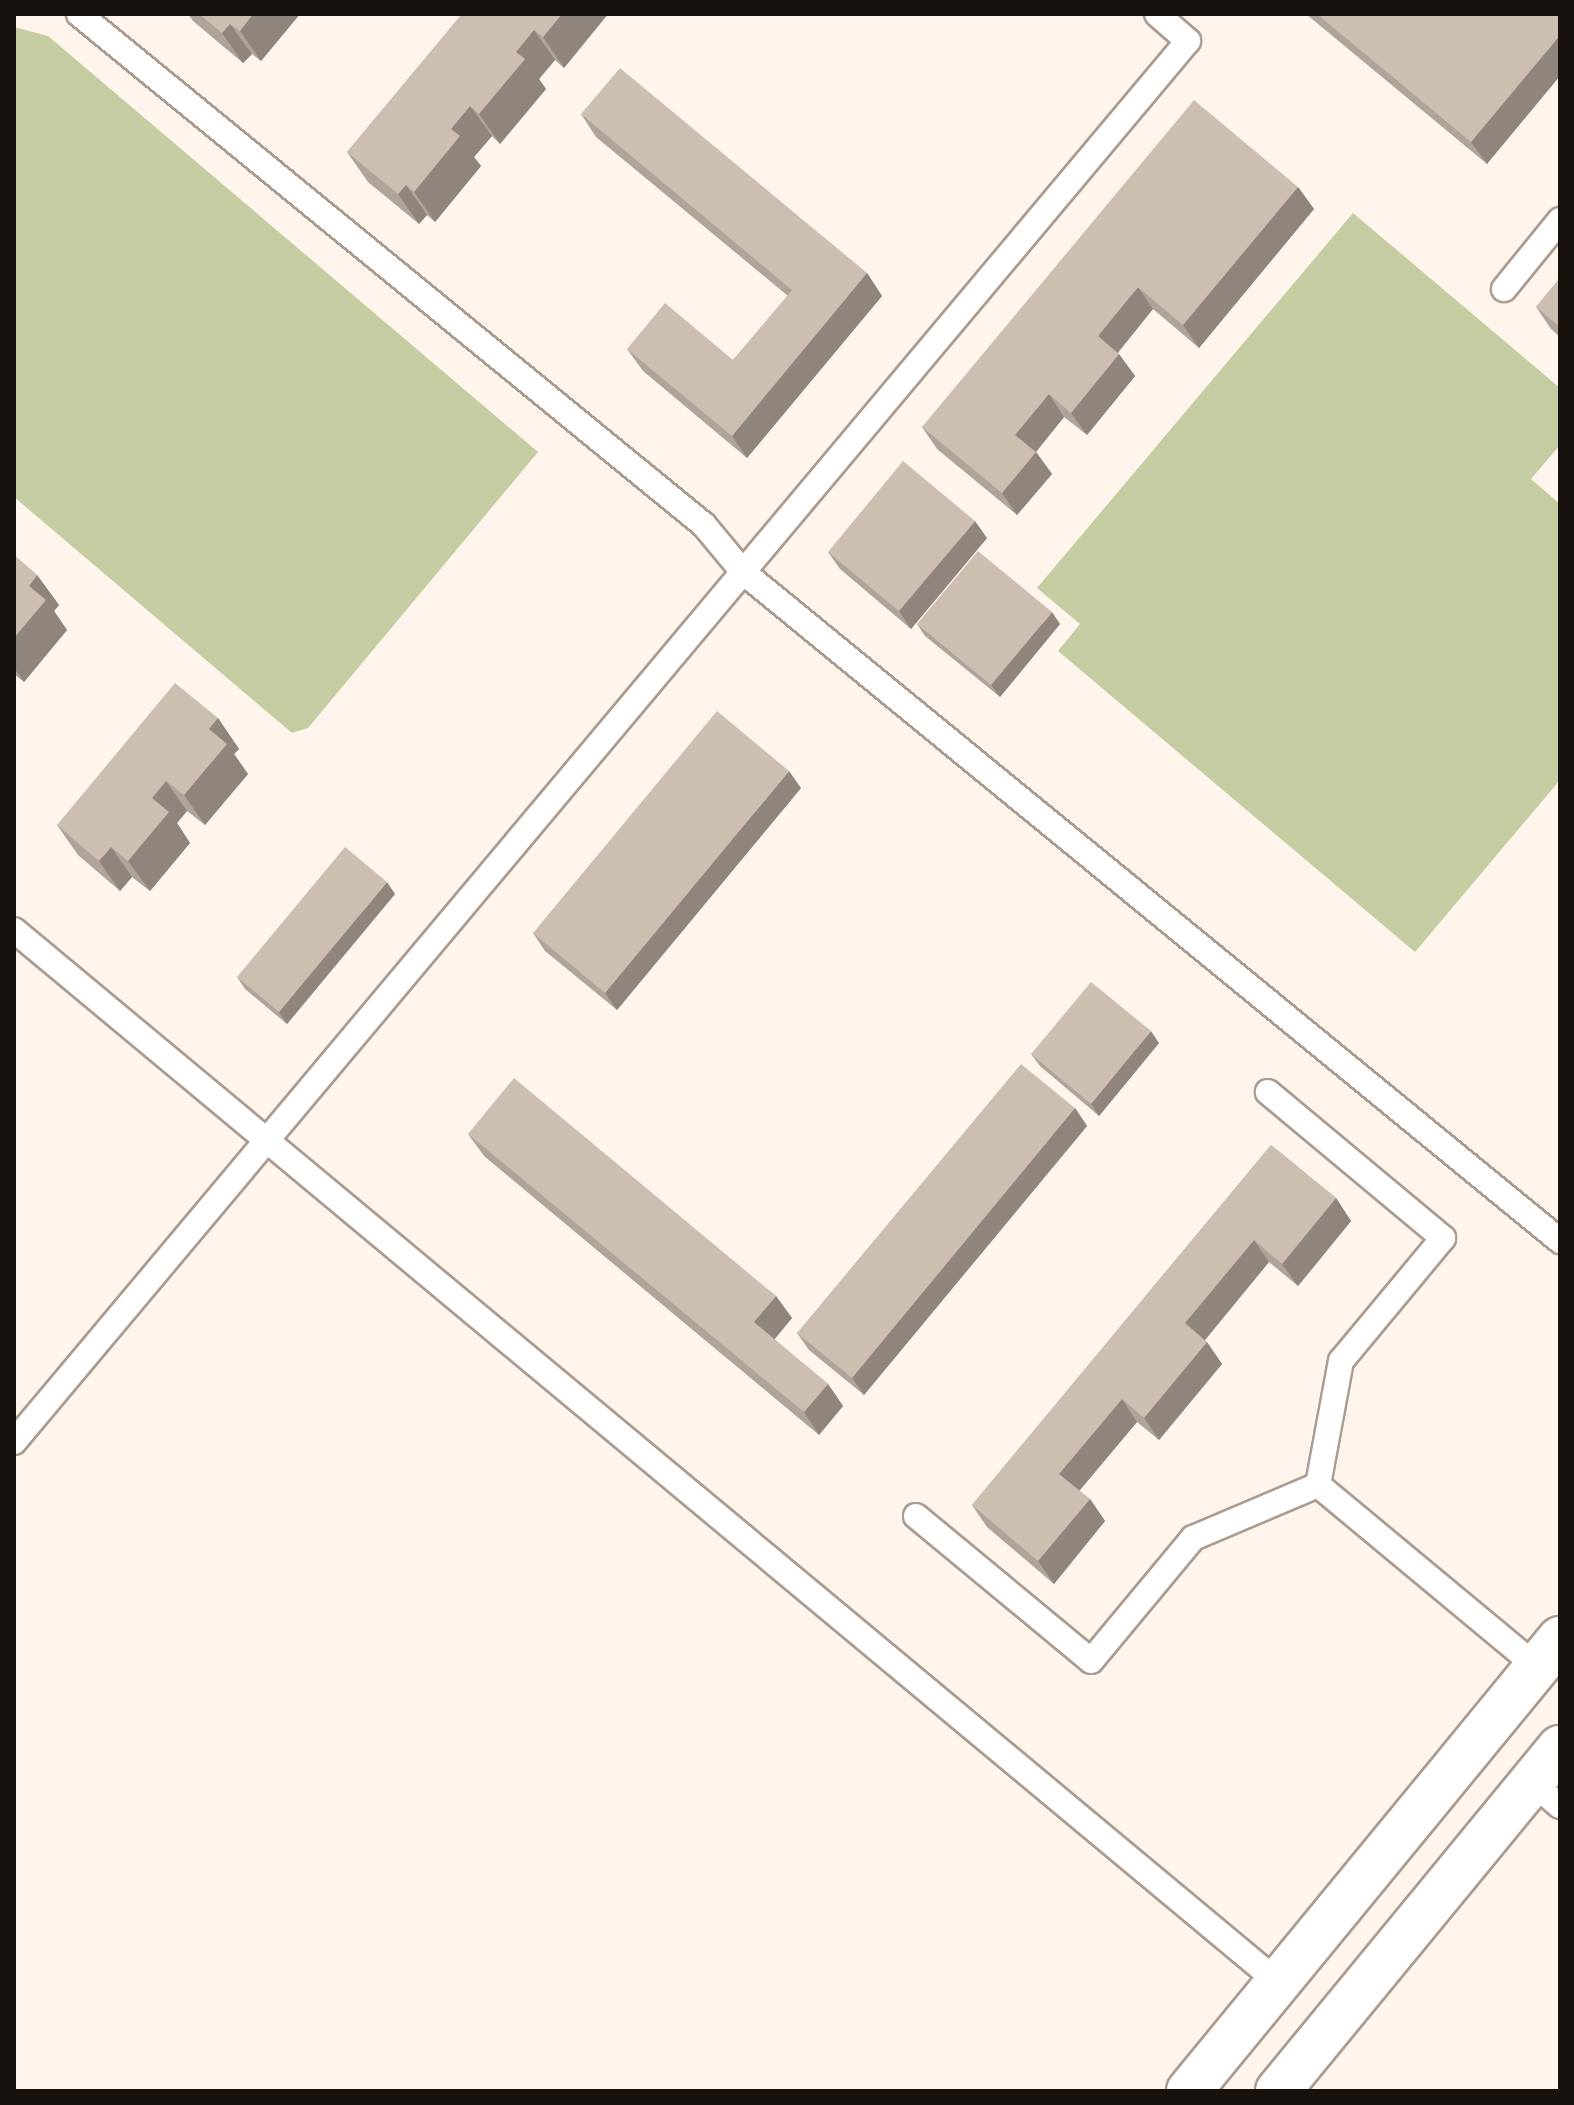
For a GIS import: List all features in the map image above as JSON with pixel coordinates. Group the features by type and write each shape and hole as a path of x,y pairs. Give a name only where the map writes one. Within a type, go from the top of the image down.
{"main road":[{"path":"1189,2091 1548,1653"},
{"path":"1278,2091 1546,1794 1560,1748"}],"lane":[{"path":"79,14 704,525 743,572 1560,1241"},
{"path":"14,1442 1188,41 1157,14"},
{"path":"1504,289 1560,220"},
{"path":"14,930 1278,1982"},
{"path":"1268,1092 1443,1238 1341,1361 1318,1485"},
{"path":"916,1516 1091,1661 1193,1538 1318,1485"},
{"path":"1318,1485 1548,1653"}],"green space":[{"path":"14,27 48,36 538,452 308,728 292,733 14,497"},
{"path":"1353,213 1560,388 1560,445 1531,479 1560,504 1560,780 1415,952 1058,651 1080,624 1037,588"}],"building":[{"path":"199,14 253,14 240,31 230,24 222,33"},
{"path":"462,14 562,14 543,37 534,30 516,52 525,59 479,114 470,106 451,129 460,136 414,192 406,185 398,194 347,152"},
{"path":"1317,14 1560,14 1560,35 1471,142"},
{"path":"620,68 867,273 732,436 627,349 665,303 733,360 792,290 581,114"},
{"path":"1194,100 1298,187 1183,325 1138,287 1098,336 1119,354 1071,413 1049,394 1015,435 1036,452 1002,493 922,427"},
{"path":"1560,278 1560,327 1536,307"},
{"path":"903,461 975,521 899,611 828,552"},
{"path":"978,551 1052,612 991,685 917,624"},
{"path":"14,555 37,575 29,586 46,600 14,638"},
{"path":"175,683 218,718 209,729 227,744 184,795 166,781 152,798 169,812 128,861 111,847 99,861 57,825"},
{"path":"717,711 789,771 605,993 533,933"},
{"path":"345,847 387,882 279,1012 237,977"},
{"path":"1091,982 1151,1031 1091,1104 1031,1054"},
{"path":"1021,1064 1075,1108 852,1378 797,1333"},
{"path":"514,1078 776,1296 754,1322 828,1384 804,1412 468,1134"},
{"path":"1271,1145 1336,1198 1282,1264 1254,1240 1185,1323 1207,1342 1144,1418 1122,1399 1059,1474 1090,1499 1038,1561 972,1505"}]}
